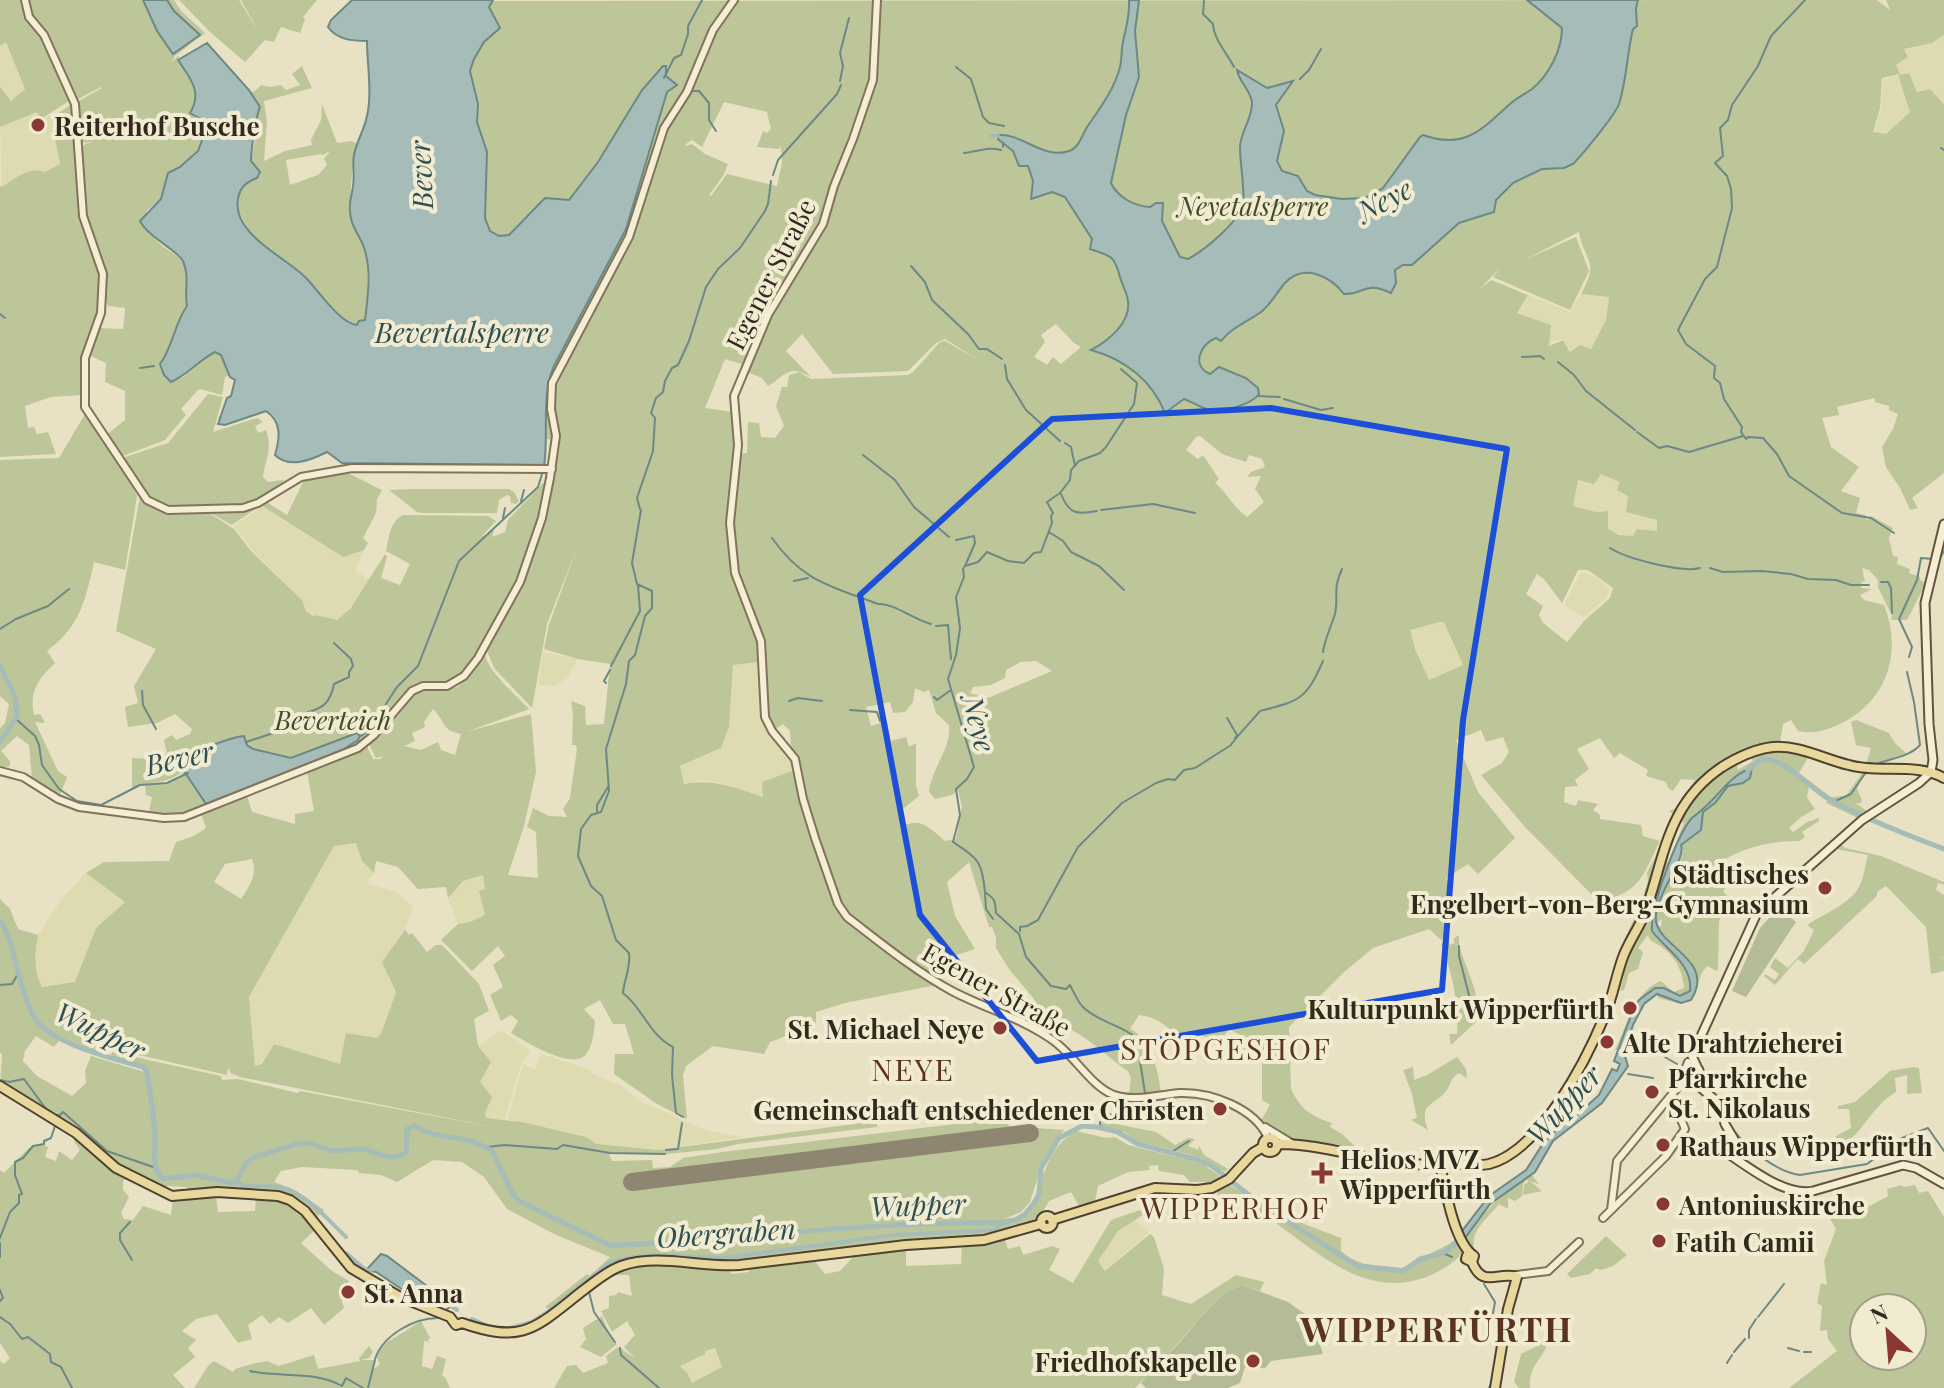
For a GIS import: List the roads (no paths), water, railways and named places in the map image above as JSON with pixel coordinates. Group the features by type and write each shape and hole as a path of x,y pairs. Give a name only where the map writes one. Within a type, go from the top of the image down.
{"main road":[{"path":"1944,524 1925,603 1932,750 1929,771 1862,820 1753,917 1690,1063 1699,1070 1702,1089 1720,1104 1734,1142 1727,1153 1794,1192 1813,1191 1903,1165 1916,1168 1944,1184"},
{"path":"1277,1144 1441,1168 1490,1163 1514,1151 1536,1133 1551,1113 1588,1050 1613,992 1624,955 1645,912 1670,830 1693,792 1714,773 1749,753 1776,747 1807,751 1868,769 1929,771 1944,778"},
{"path":"1912,770 1917,774 1915,784"},
{"path":"1605,977 1612,980 1618,975"},
{"path":"0,1086 76,1133 116,1168 172,1196 217,1192 278,1196 290,1200 305,1211 351,1268 400,1297 498,1334 524,1331 549,1317 609,1272 626,1264 731,1265 906,1245 984,1240 1041,1224 1048,1228 1052,1220 1155,1188 1204,1190 1225,1181 1263,1147"},
{"path":"1274,1138 1277,1144 1273,1151 1267,1151 1263,1141 1274,1138"},
{"path":"1441,1168 1454,1220 1476,1273 1483,1277 1513,1276 1514,1286 1495,1388"}],"street":[{"path":"25,0 29,17 44,35 75,104 83,216 103,274 101,313 85,358 85,407 147,500 168,510 243,508 258,503 297,479 352,468 546,469"},
{"path":"0,771 23,777 55,797 79,807 173,819 201,813 366,743 412,691 423,686 451,684 469,671 523,576 544,510 546,469 556,436 551,409 552,383 629,237 664,128 687,92 713,30 734,0"},
{"name":"Egener Straße","path":"877,0 874,69 823,224 768,315 734,399 738,445 730,539 736,578 761,641 765,717 769,727 795,759 813,831 838,906 845,915 939,983 1030,1026 1052,1040 1070,1053 1102,1089 1125,1098 1189,1093 1210,1097 1240,1109 1293,1144"},
{"path":"1616,1201 1614,1176 1617,1161 1671,1098 1690,1063"},
{"path":"1603,1218 1616,1201 1673,1147 1685,1129 1671,1098"},
{"path":"1263,1126 1268,1138"},
{"path":"1513,1276 1548,1271 1579,1242"}],"water":[{"path":"143,0 167,0 174,11 200,35 173,54 157,31"},
{"name":"Bevertalsperre","path":"352,0 493,0 489,7 500,28 484,42 470,71 478,104 477,122 487,152 485,218 490,231 499,236 509,235 545,198 569,200 598,162 642,90 663,66 666,66 666,76 677,85 667,92 626,229 553,368 547,392 544,467 342,463 327,452 307,460 287,462 275,455 277,425 266,411 225,425 218,424 235,380 230,377 221,355 215,352 171,382 164,375 160,364 187,306 186,273 180,257 140,221 161,199 168,173 198,151 204,135 204,121 190,113 195,92 178,60 207,43 260,107 251,161 260,172 239,195 238,212 243,224 252,235 300,272 344,319 357,325 365,320 368,263 351,220 350,208 354,155 369,101 367,41 341,37 328,27 331,20"},
{"name":"Neyetalsperre","path":"1129,0 1139,0 1135,31 1139,77 1126,115 1111,183 1122,197 1133,203 1150,207 1163,203 1162,221 1180,257 1188,259 1229,227 1243,203 1240,143 1252,102 1237,70 1267,88 1293,81 1276,105 1284,131 1277,161 1282,171 1298,176 1307,191 1315,195 1365,198 1383,188 1420,137 1451,140 1472,134 1544,77 1557,53 1562,28 1527,0 1638,0 1637,26 1633,29 1619,104 1573,164 1564,168 1542,169 1513,183 1496,200 1494,212 1459,223 1412,265 1403,265 1395,270 1396,283 1391,293 1370,288 1344,294 1332,282 1316,274 1292,277 1261,312 1221,341 1216,338 1210,341 1200,355 1201,366 1210,374 1219,367 1246,378 1258,388 1259,394 1244,404 1216,411 1184,399 1165,413 1153,390 1136,372 1115,359 1091,350 1117,330 1128,309 1127,295 1113,260 1090,249 1092,239 1065,197 1052,192 1031,199 1033,181 1028,166 1019,166 1013,151 998,139 999,135 1007,135 1060,153 1075,147 1117,75"},
{"name":"Beverteich","path":"357,733 360,736 358,740 342,750 206,804 184,771 162,759 167,754 187,754 244,736 247,745 253,749 291,758"},
{"path":"1752,768 1750,778 1728,786 1715,803 1703,812 1701,830 1681,845 1679,859 1656,911 1660,931 1692,965 1697,975 1697,986 1691,1000 1681,1003 1657,994 1644,1004 1624,1053 1628,1066 1602,1103 1553,1141 1535,1172 1490,1204 1465,1238 1462,1231 1489,1196 1526,1170 1544,1142 1599,1095 1612,1069 1617,1071 1620,1064 1614,1061 1639,1000 1655,988 1664,988 1680,996 1690,991 1690,981 1683,965 1652,931 1652,921 1660,891 1678,841 1691,819 1732,779"},
{"path":"381,1254 427,1286 421,1291 406,1292 371,1271 368,1268"}],"waterway":[{"path":"664,78 674,58 681,55 688,26 702,0"},
{"path":"1204,0 1203,14 1213,24 1218,41 1234,67"},
{"path":"1805,0 1771,36 1758,66 1732,105 1728,120 1720,128 1723,156 1715,163 1727,176 1732,208 1717,267 1705,279 1678,330 1686,344 1715,366 1714,378 1720,383 1724,399 1746,439 1763,438 1777,454 1789,476 1842,513 1871,518 1894,533"},
{"path":"840,81 843,66 840,53 849,18"},
{"path":"1300,79 1321,49"},
{"path":"956,67 971,79 983,117 989,123 1004,126"},
{"path":"773,175 778,160 837,94 841,85"},
{"path":"691,91 699,91 709,103 709,120 716,131"},
{"path":"991,136 998,136"},
{"path":"964,153 1001,150"},
{"path":"640,509 637,498 653,451 655,418 651,413 656,398 663,392 665,381 672,368 678,365 689,341 706,287 718,269 740,248 765,211 771,181"},
{"path":"911,266 925,282 932,300 968,334 979,349 987,349 1002,359"},
{"path":"0,314 5,318"},
{"path":"1522,357 1540,356 1544,359"},
{"path":"1558,362 1574,375 1586,391 1635,430"},
{"path":"1005,365 1007,379 1026,410 1060,441"},
{"path":"140,368 154,366"},
{"name":"Neye","path":"1121,369 1137,383 1134,404 1106,447 1100,453 1079,461 1060,493 1047,502 1053,513 1052,523 1041,552 1034,553 1024,563 1008,561 987,552 978,562 963,569 964,577 956,597 960,628 948,679 974,767 956,789 960,815 953,842 977,861 985,892 994,901 996,913 1019,934 1026,957 1051,986 1066,989 1070,985 1081,1005 1141,1043 1146,1051 1140,1061 1145,1093"},
{"path":"1258,396 1280,397"},
{"path":"1284,399 1321,410 1333,408"},
{"path":"1637,432 1659,448 1667,446 1689,452 1743,436"},
{"path":"1065,443 1071,447 1075,466"},
{"path":"863,455 895,480 914,507 949,537"},
{"name":"Bever","path":"361,736 369,730 397,687 418,666 459,561 538,487 543,471"},
{"path":"521,501 524,490"},
{"path":"1061,494 1074,512 1097,511"},
{"path":"1101,510 1153,504 1195,513"},
{"name":"Bever","path":"503,518 505,508"},
{"path":"641,510 632,563 637,584 652,591 652,608 645,616 635,655 629,661 626,684 606,749 609,791 601,812 591,815 581,829 578,856 591,886 602,896 616,940 629,953 623,993 658,1036 673,1047 676,1113 683,1117"},
{"path":"1049,532 1063,541 1071,552 1099,566 1124,590"},
{"path":"956,540 974,536 975,543 965,566"},
{"path":"772,538 794,564 818,580 931,624"},
{"path":"1610,548 1655,564 1681,569 1700,568"},
{"path":"1939,560 1944,551"},
{"path":"1909,657 1912,647 1899,619 1917,580 1921,558 1933,559"},
{"path":"1710,568 1723,572 1791,574 1808,579 1869,585"},
{"path":"1323,652 1335,614 1337,583 1342,569"},
{"path":"794,581 808,578"},
{"path":"1881,582 1888,582 1891,588 1892,613"},
{"path":"611,666 640,611 638,585"},
{"path":"0,629 48,606 69,589"},
{"path":"936,626 948,625 951,659"},
{"path":"246,742 292,727 297,719 326,702 334,684 349,677 353,666 351,659 334,643"},
{"path":"1020,931 1020,927 1038,920 1078,847 1122,803 1156,783 1175,780 1184,770 1195,768 1231,745 1260,711 1300,697 1323,661"},
{"name":"Wupper","path":"0,666 15,696 17,716 0,742"},
{"path":"606,683 604,681 610,670"},
{"path":"1874,765 1905,755 1920,745 1907,672"},
{"path":"934,697 937,700 951,690"},
{"path":"142,691 143,705 156,729"},
{"path":"789,701 798,698 822,701"},
{"path":"850,710 877,712 880,721"},
{"path":"1227,718 1237,735 1235,738"},
{"name":"Bever","path":"16,719 35,736 42,765 59,789 77,801 101,805 140,785 167,783 188,773"},
{"name":"Wupper","path":"1748,770 1762,759 1777,762 1836,803 1944,849"},
{"path":"1833,802 1851,794 1866,772"},
{"path":"597,813 597,805 608,787"},
{"path":"985,893 986,909 993,919"},
{"name":"Wupper","path":"0,921 10,941 28,1005 44,1029 101,1055 143,1067 147,1072 155,1164 163,1179 196,1175 236,1182 247,1162 254,1157 296,1144 309,1143 333,1151 363,1149 397,1157 406,1153 407,1129 415,1126 433,1134 473,1142 492,1151 519,1201 609,1245 626,1245 860,1227 1015,1220 1024,1215 1039,1194 1041,1168 1059,1138 1082,1126 1118,1132 1138,1144 1212,1166 1258,1202 1357,1266 1403,1271 1420,1259 1443,1253 1460,1240"},
{"path":"1459,946 1475,1019"},
{"path":"0,985 12,984 18,974"},
{"path":"1629,1040 1639,1042 1677,1064"},
{"path":"1628,1074 1653,1078"},
{"path":"0,1080 24,1079 46,1109 60,1115 60,1118"},
{"path":"1709,1091 1723,1103 1727,1120"},
{"name":"Neye","path":"1102,1118 1108,1114 1135,1118 1142,1114 1146,1100"},
{"path":"60,1115 63,1112 107,1151 156,1168"},
{"name":"Neye","path":"1100,1122 1100,1128"},
{"path":"0,1238 10,1212 19,1203 19,1195 22,1194 15,1175 15,1162 33,1146 44,1144 51,1138 56,1123"},
{"path":"666,1150 678,1149 682,1123"},
{"path":"1732,1129 1762,1158 1800,1175 1867,1164 1902,1138 1928,1128 1944,1151"},
{"path":"1170,1153 1189,1141"},
{"path":"487,1147 504,1145 557,1149 563,1145 610,1153 665,1154"},
{"name":"Obergraben","path":"236,1182 246,1186 274,1186 290,1190 316,1208 346,1237"},
{"path":"130,1222 120,1233 120,1240 132,1260"},
{"name":"Obergraben","path":"510,1328 532,1322 546,1313 609,1263 633,1257 724,1258 895,1235 996,1230 1000,1223"},
{"path":"0,1243 0,1257"},
{"name":"Obergraben","path":"346,1253 367,1271 373,1269"},
{"path":"1443,1253 1452,1257"},
{"path":"1484,1284 1495,1302 1492,1319 1500,1328"},
{"path":"1758,1317 1784,1284"},
{"name":"Obergraben","path":"423,1286 457,1310"},
{"path":"0,1290 3,1298 0,1301"},
{"path":"589,1292 594,1312 615,1342"},
{"name":"Obergraben","path":"446,1310 451,1306"},
{"path":"0,1317 22,1339 28,1337 50,1354 51,1362 61,1367 72,1388"},
{"path":"375,1359 392,1335 419,1321 438,1318"},
{"name":"Obergraben","path":"472,1319 490,1327"},
{"path":"1749,1338 1749,1330 1756,1319"},
{"path":"1734,1352 1745,1339"},
{"path":"620,1348 621,1355 659,1388"},
{"path":"1788,1348 1799,1351"},
{"path":"1804,1352 1811,1352"},
{"path":"1727,1363 1732,1355"},
{"path":"368,1388 375,1360"},
{"path":"250,1371 308,1376 342,1386 346,1378 363,1388"},
{"path":"1489,1388 1491,1384"}],"place":[{"name":"Reiterhof Busche","path":"38,125"},
{"name":"Städtisches Engelbert-von-Berg-Gymnasium","path":"1825,888"},
{"name":"Kulturpunkt Wipperfürth","path":"1630,1008"},
{"name":"St. Michael Neye","path":"1000,1028"},
{"name":"Alte Drahtzieherei","path":"1607,1042"},
{"name":"Pfarrkirche St. Nikolaus","path":"1652,1092"},
{"name":"Gemeinschaft entschiedener Christen","path":"1220,1109"},
{"name":"Rathaus Wipperfürth","path":"1663,1145"},
{"name":"Helios MVZ Wipperfürth","path":"1322,1173"},
{"name":"Antoniuskirche","path":"1663,1204"},
{"name":"Fatih Camii","path":"1659,1241"},
{"name":"St. Anna","path":"348,1292"},
{"name":"Friedhofskapelle","path":"1253,1361"}],"district":[{"name":"STÖPGESHOF","path":"1226,1048"},
{"name":"NEYE","path":"913,1069"},
{"name":"WIPPERHOF","path":"1235,1207"},
{"name":"WIPPERFÜRTH","path":"1437,1328"}]}
